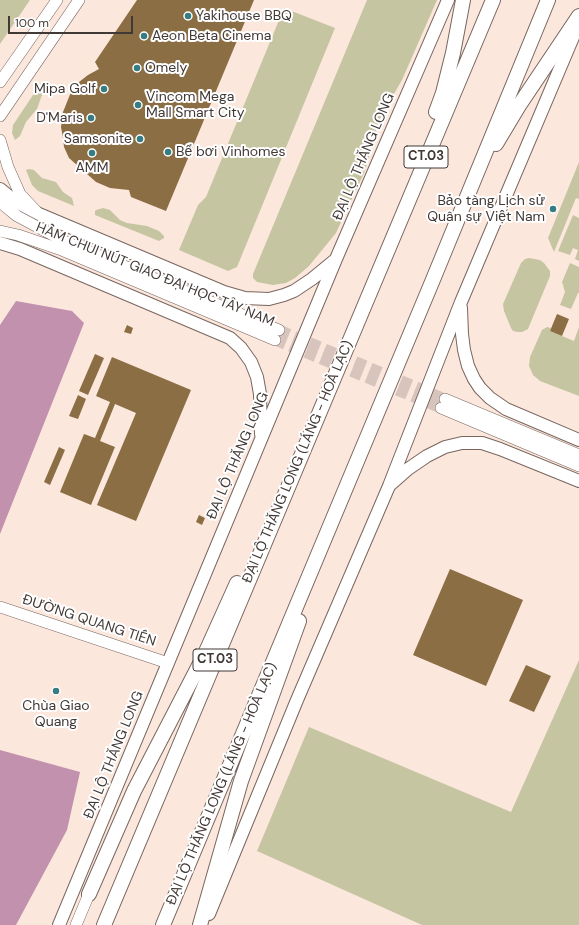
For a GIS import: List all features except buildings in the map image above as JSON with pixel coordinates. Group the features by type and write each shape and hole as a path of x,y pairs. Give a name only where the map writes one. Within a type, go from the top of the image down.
{"highway":[{"path":"360,314 374,261 443,93 453,53 463,0"},
{"name":"ĐẠI LỘ THĂNG LONG (LÁNG - HOÀ LẠC)","path":"104,925 493,0"},
{"name":"ĐẠI LỘ THĂNG LONG (LÁNG - HOÀ LẠC)","path":"163,925 432,282 548,0"},
{"path":"432,282 464,224 492,152 520,104 579,16"},
{"path":"89,894 134,791 205,654 277,493 326,395"},
{"path":"200,925 241,781 306,602 347,504 364,443"}],"main road":[{"name":"ĐẠI LỘ THĂNG LONG","path":"60,925 336,259 448,0"},
{"path":"204,925 297,700 389,486 461,302 579,23"},
{"path":"0,189 16,202 39,214 224,292 244,298 269,298 284,296 312,280 336,259"},
{"path":"0,243 20,249 230,338 241,348 251,362 256,377 260,394 261,441"},
{"path":"461,302 464,350 468,366 480,388 506,410 579,440"},
{"path":"389,486 408,469 427,456 445,447 462,443 482,443 579,482"},
{"path":"89,894 118,786"}],"street":[{"path":"0,82 58,0 76,5 0,116"},
{"path":"0,140 8,167 20,194 39,214"},
{"name":"HẦM CHUI NÚT GIAO ĐẠI HỌC TÂY NAM","path":"0,202 18,216 64,240 277,335 59,249 18,235 0,231"},
{"path":"579,455 443,404 579,466"},
{"name":"ĐƯỜNG QUANG TIẾN","path":"0,607 168,663"},
{"path":"76,925 89,894"}],"green space":[{"path":"0,0 30,0 0,44"},
{"path":"367,0 437,0 402,80 379,120 365,171 336,233 309,266 295,278 286,283 273,285 257,282 253,278 253,274"},
{"path":"284,8 335,28 237,267 228,271 179,250 198,205 206,197"},
{"path":"41,83 44,89 37,109 26,122 20,136 15,140 12,133 13,125"},
{"path":"579,162 579,199 576,198 554,252 548,238"},
{"path":"26,170 34,170 42,178 56,182 63,192 72,198 74,206 38,191 32,185"},
{"path":"103,208 110,210 120,220 127,223 147,226 159,231 164,238 159,241 95,215 96,210"},
{"path":"573,215 579,218 579,261 575,259 578,250 573,248 570,255 558,251"},
{"path":"529,258 540,260 544,263 550,271 550,276 528,329 518,332 513,331 511,328 504,311 503,304 521,263 525,259"},
{"path":"570,263 579,267 579,293 571,309 560,305 565,292 562,282"},
{"path":"547,327 551,328 550,331 574,341 579,327 579,396 540,381 533,375 529,366 530,357 542,330"},
{"path":"579,660 579,925 422,925 257,851 309,727 511,812"}],"shaded area":[{"path":"16,301 72,311 84,323 0,534 0,325"},
{"path":"0,750 80,772 67,830 16,925 0,925"}],"tunnel":[{"path":"279,330 445,399"},
{"path":"275,340 441,408"}],"place":[{"name":"Yakihouse BBQ","path":"188,16"},
{"name":"Aeon Beta Cinema","path":"144,36"},
{"name":"Omely","path":"137,68"},
{"name":"Mipa Golf","path":"104,89"},
{"name":"Vincom Mega Mall Smart City","path":"138,105"},
{"name":"D'Maris","path":"91,118"},
{"name":"Samsonite","path":"140,139"},
{"name":"Bể bơi Vinhomes","path":"168,152"},
{"name":"AMM","path":"92,153"},
{"name":"Bảo tàng Lịch sử Quân sự Việt Nam","path":"553,209"},
{"name":"Chùa Giao Quang","path":"56,691"}]}
